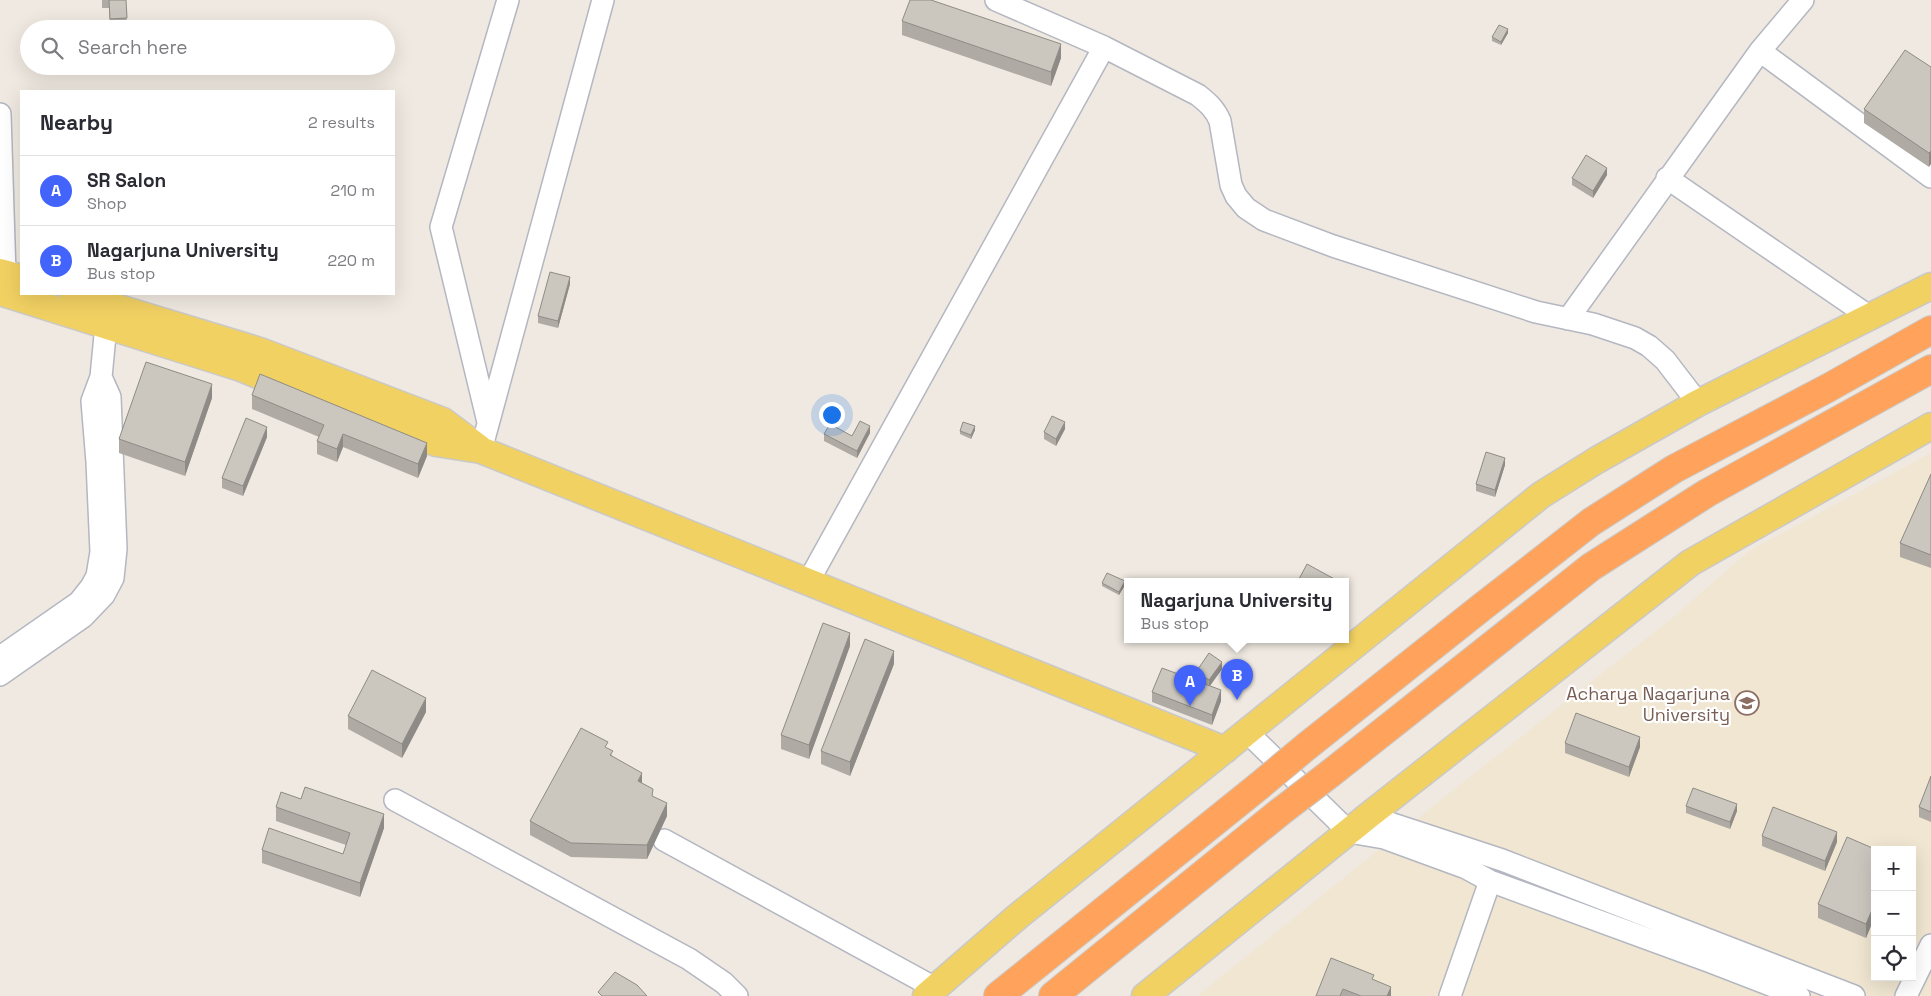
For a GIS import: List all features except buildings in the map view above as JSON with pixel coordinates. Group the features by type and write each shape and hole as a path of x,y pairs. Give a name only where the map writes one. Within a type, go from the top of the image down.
{"highway":[{"path":"998,996 1482,606 1591,522 1674,469 1828,388 1931,330"},
{"path":"1053,996 1280,812 1592,567 1707,493 1931,369"}],"main road":[{"path":"7,279 20,285"},
{"path":"931,992 1017,917 1541,495 1597,460 1698,403 1931,286"},
{"path":"41,295 106,325 241,368 282,386 436,443 481,450 1225,750"},
{"path":"76,295 278,358 443,421 481,450"},
{"path":"1145,996 1358,824 1690,563 1931,426"}],"street":[{"path":"488,424 441,227 508,0"},
{"path":"481,450 603,0"},
{"path":"996,0 1104,47 1198,95 1209,104 1216,112 1220,121 1228,172 1236,196 1246,208 1264,220 1352,252 1536,312 1619,332 1635,338 1649,346 1665,360 1698,403"},
{"path":"1568,319 1667,178 1760,51 1804,0"},
{"path":"808,582 1104,47"},
{"path":"1760,51 1931,177"},
{"path":"0,114 7,279"},
{"path":"1667,178 1870,318"},
{"path":"0,675 82,617 98,591 97,576 101,552 92,401 101,377 106,325"},
{"path":"0,657 98,591"},
{"path":"1247,732 1358,824 1384,838 1466,868 1490,881 1708,960 1800,996"},
{"path":"395,800 689,959 724,983 737,996"},
{"path":"1358,824 1502,860 1854,996"},
{"path":"664,840 931,992"},
{"path":"1450,996 1490,881"},
{"path":"1906,996 1931,945"}],"shaded area":[{"name":"Acharya Nagarjuna University","path":"1931,453 1931,996 1197,996 1457,787 1670,620 1749,551"}],"place":[{"name":"Nagarjuna University","path":"1237,700"},
{"name":"Acharya Nagarjuna University","path":"1747,703"},
{"name":"SR Salon","path":"1190,706"}]}
